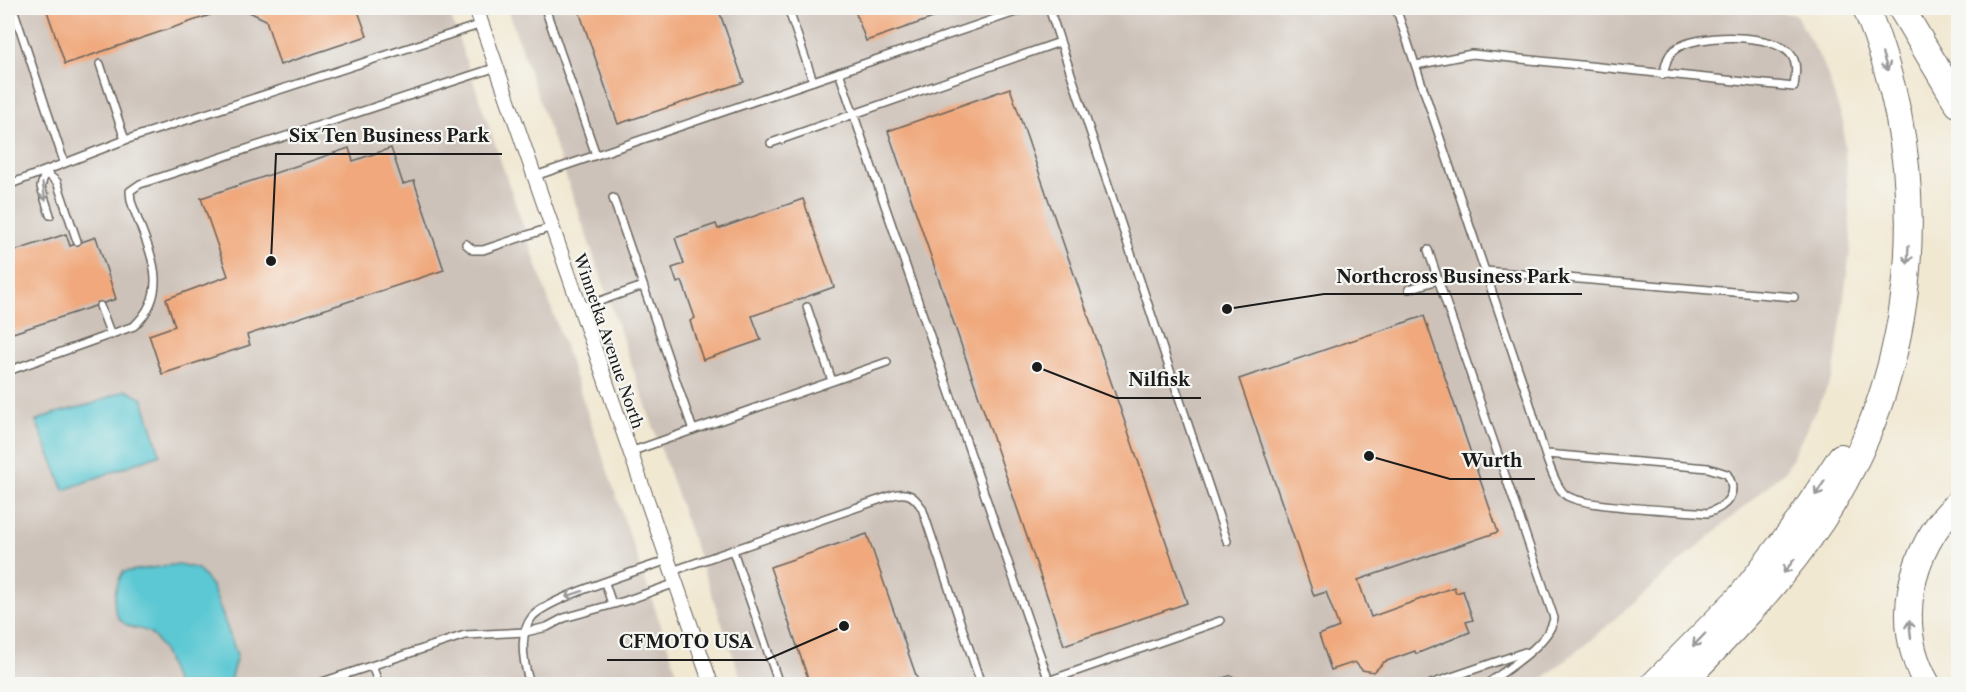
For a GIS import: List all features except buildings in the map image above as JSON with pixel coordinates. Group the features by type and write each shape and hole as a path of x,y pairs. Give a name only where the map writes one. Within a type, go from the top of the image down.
{"highway":[{"path":"1681,684 1777,582 1799,553 1844,484 1878,406 1892,363 1904,304 1910,209 1905,149 1898,112 1881,50 1866,8"},
{"path":"1901,8 1959,104"},
{"path":"1654,684 1741,596 1767,564 1878,406"},
{"path":"1927,684 1918,664 1909,628 1910,592 1923,548 1941,521 1959,503"}],"street":[{"name":"Winnetka Avenue North","path":"476,8 711,684"}],"lane":[{"path":"13,8 64,162"},
{"path":"546,8 596,155"},
{"path":"788,8 813,81"},
{"path":"535,176 1027,8"},
{"path":"1049,8 1227,541"},
{"path":"1396,8 1547,454 1559,487 1566,496 1586,502 1707,513 1718,510 1732,495 1733,484 1727,474 1708,468 1547,454"},
{"path":"8,184 125,140 482,24"},
{"path":"1416,65 1472,54 1663,75 1794,87 1796,67 1793,57 1778,45 1708,37 1676,49 1668,57 1663,75"},
{"path":"771,142 1060,42"},
{"path":"100,64 125,140"},
{"path":"8,371 134,326 147,314 155,298 156,277 131,201 130,191 140,184 497,68"},
{"path":"839,72 1049,682 1220,621"},
{"path":"45,172 57,182 77,241"},
{"path":"45,172 41,187 50,215"},
{"path":"613,198 693,430"},
{"path":"466,244 473,250 483,250 552,227"},
{"path":"1428,250 1554,618 1553,627 1530,651 1487,684"},
{"path":"1485,271 1794,297"},
{"path":"1409,289 1438,280"},
{"path":"580,308 643,286"},
{"path":"100,306 111,335"},
{"path":"807,307 832,381"},
{"path":"630,452 887,362"},
{"path":"530,684 525,663 526,632 532,618 544,607 605,583 672,571 903,492 914,496 922,508 981,684"},
{"path":"733,551 779,684"},
{"path":"316,684 465,635 526,632 612,604 672,571"},
{"path":"605,583 612,604"},
{"path":"1431,684 1530,651"},
{"path":"372,666 379,684"},
{"path":"1217,684 1229,682 1239,684"}],"shaded area":[{"path":"8,8 448,8 681,684 8,684"},
{"path":"507,8 1757,8 1796,15 1824,65 1843,121 1851,244 1834,374 1786,470 1593,638 1536,684 743,684"}],"water":[{"path":"126,390 143,399 160,454 64,490 36,421 52,414 92,404"},
{"path":"179,564 198,569 212,586 237,655 229,684 176,684 156,639 146,631 122,622 115,609 115,594 123,572"}],"place":[{"name":"Six Ten Business Park","path":"271,261"},
{"name":"Northcross Business Park","path":"1227,309"},
{"name":"Nilfisk","path":"1037,367"},
{"name":"Wurth","path":"1369,456"},
{"name":"CFMOTO USA","path":"844,626"}]}
